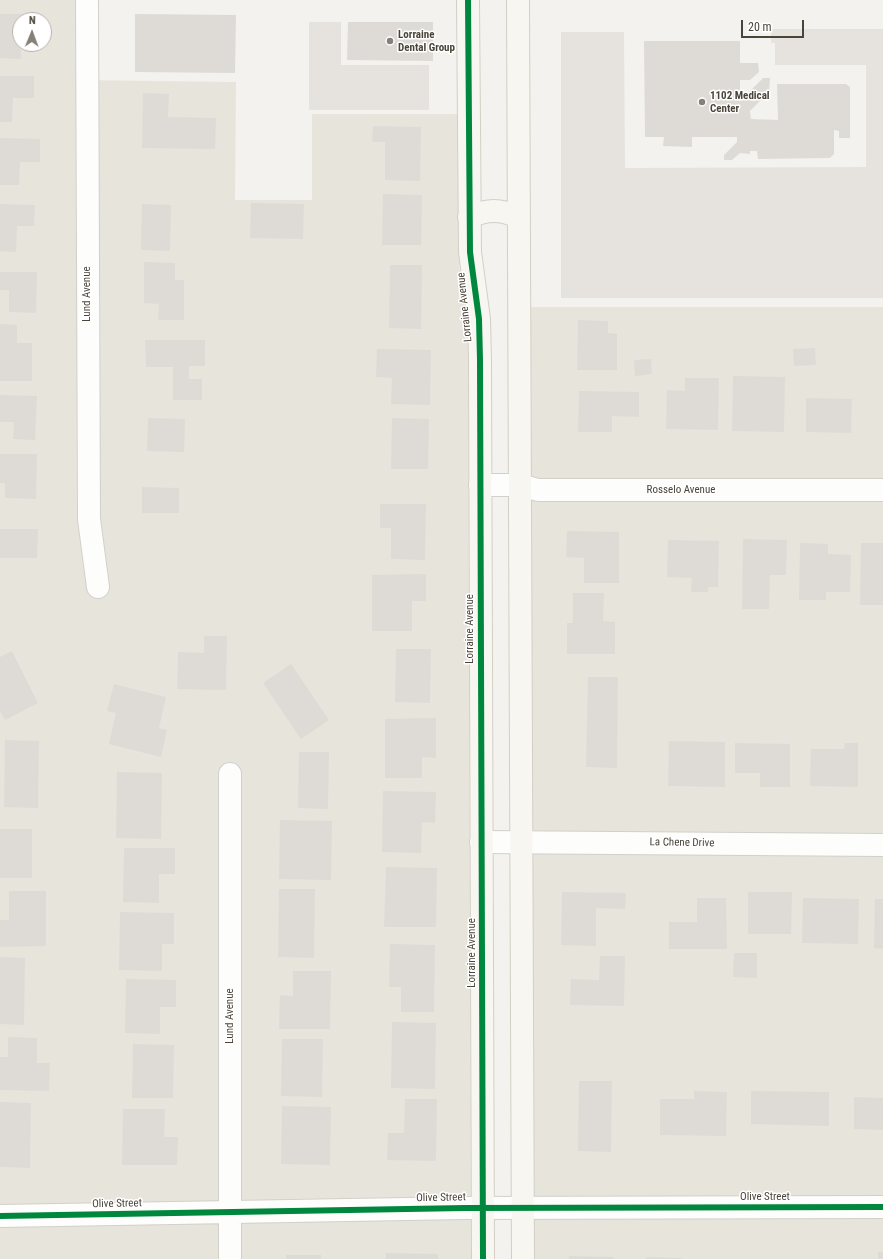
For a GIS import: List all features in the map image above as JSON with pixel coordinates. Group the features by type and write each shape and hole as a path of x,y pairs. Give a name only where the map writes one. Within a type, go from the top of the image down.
{"street":[{"name":"Lund Avenue","path":"87,0 89,519 98,587"},
{"name":"Lorraine Avenue","path":"468,0 469,217 471,273 480,334 483,1259"},
{"path":"518,0 523,1259"},
{"path":"469,217 492,210 506,211 519,217"},
{"name":"Rosselo Avenue","path":"480,485 520,485 538,490 883,490"},
{"name":"Lund Avenue","path":"230,774 230,1259"},
{"name":"La Chene Drive","path":"481,842 883,845"},
{"name":"Olive Street","path":"0,1216 523,1207 883,1207"}],"shaded area":[{"path":"0,0 76,0 76,80 236,82 235,200 312,200 312,114 459,114 460,276 467,309 468,341 471,1259 0,1259"},
{"path":"309,22 341,22 341,65 429,65 429,110 309,110"},
{"path":"771,29 883,29 883,298 561,298 561,32 624,32 625,168 866,167 866,65 775,65 775,43 771,43"},
{"path":"530,307 883,307 883,1259 534,1259"}],"building":[{"path":"0,14 12,14 12,52 21,52 21,59 0,58"},
{"path":"135,14 236,15 235,73 135,72"},
{"name":"Lorraine Dental Group","path":"348,22 433,22 433,61 347,60"},
{"name":"1102 Medical Center","path":"644,41 740,41 740,63 758,63 759,72 750,80 740,80 740,92 749,92 763,78 770,78 769,92 750,111 751,119 778,120 777,84 846,84 850,87 850,138 839,138 839,131 834,130 834,154 830,158 758,159 757,151 750,151 750,154 740,153 732,160 724,160 724,155 737,142 737,137 692,137 692,147 663,146 664,137 645,137"},
{"path":"0,76 34,76 34,98 13,98 12,122 0,122"},
{"path":"143,93 169,94 168,117 216,118 215,149 142,148"},
{"path":"373,126 421,127 420,181 385,180 385,142 372,142"},
{"path":"0,138 40,139 40,162 20,162 19,185 0,185"},
{"path":"383,194 422,195 421,245 382,245"},
{"path":"251,203 304,204 303,239 250,238"},
{"path":"0,204 35,205 34,226 17,226 16,252 0,251"},
{"path":"142,204 171,205 170,251 141,250"},
{"path":"144,262 175,263 175,280 184,280 184,320 158,320 159,304 144,303"},
{"path":"390,265 422,265 421,329 389,328"},
{"path":"0,272 37,272 36,313 9,312 9,290 0,290"},
{"path":"578,320 608,321 608,333 617,334 617,370 577,370"},
{"path":"0,324 17,325 17,343 32,343 32,381 0,381"},
{"path":"145,340 205,340 205,366 189,366 189,379 202,379 202,400 173,400 173,367 146,367"},
{"path":"815,348 816,365 794,366 793,349"},
{"path":"377,349 431,350 430,405 391,404 392,378 376,377"},
{"path":"651,359 652,374 635,376 634,360"},
{"path":"733,376 785,377 784,432 732,431"},
{"path":"685,378 719,378 718,430 666,429 667,390 685,391"},
{"path":"579,391 639,392 639,417 612,416 612,432 578,432"},
{"path":"0,395 37,396 35,440 13,439 14,422 0,422"},
{"path":"806,398 852,399 851,433 806,432"},
{"path":"148,418 185,419 184,452 147,451"},
{"path":"392,418 429,419 428,469 391,469"},
{"path":"0,454 37,454 36,499 5,498 5,483 0,483"},
{"path":"142,487 179,488 179,513 142,513"},
{"path":"380,504 426,504 425,560 391,559 391,528 380,528"},
{"path":"0,529 38,529 37,558 0,558"},
{"path":"567,531 619,532 619,583 584,583 584,558 566,557"},
{"path":"743,539 787,540 786,575 770,575 769,609 742,609"},
{"path":"668,540 719,541 718,587 708,587 708,592 691,592 692,578 667,577"},
{"path":"800,543 828,544 828,554 851,555 850,592 826,592 826,600 799,600"},
{"path":"861,543 883,543 883,605 860,605"},
{"path":"426,574 426,601 412,601 412,631 372,631 372,575"},
{"path":"573,593 604,593 603,621 615,622 615,654 567,654 567,623 573,623"},
{"path":"204,636 227,636 226,690 177,689 178,652 204,653"},
{"path":"396,649 431,649 430,703 395,702"},
{"path":"12,651 38,703 5,720 0,711 0,657"},
{"path":"291,664 329,720 301,739 263,683"},
{"path":"588,677 618,677 617,768 586,767"},
{"path":"114,684 166,697 159,728 167,730 161,757 109,744 116,713 107,711"},
{"path":"436,718 436,758 422,757 422,778 385,778 385,719"},
{"path":"5,740 39,741 38,808 4,807"},
{"path":"669,741 725,742 725,787 668,786"},
{"path":"735,743 790,744 790,787 760,787 760,773 735,773"},
{"path":"845,743 858,743 858,787 810,786 811,749 844,749"},
{"path":"299,752 329,752 328,809 298,808"},
{"path":"117,772 162,773 161,839 116,838"},
{"path":"383,791 436,792 435,823 422,822 421,853 382,852"},
{"path":"280,820 332,821 331,880 279,879"},
{"path":"0,829 32,829 32,878 0,878"},
{"path":"124,848 175,848 175,874 159,874 159,903 123,902"},
{"path":"386,867 437,868 436,927 384,927"},
{"path":"279,889 315,889 314,958 278,957"},
{"path":"9,891 46,891 46,946 0,947 0,920 9,920"},
{"path":"562,892 626,893 625,909 596,908 596,946 561,945"},
{"path":"748,892 792,892 791,934 748,934"},
{"path":"697,898 726,898 727,949 669,949 669,922 697,922"},
{"path":"803,898 859,899 858,944 802,943"},
{"path":"875,899 883,899 883,949 874,948"},
{"path":"120,912 174,913 174,944 162,944 162,971 119,970"},
{"path":"390,944 435,945 434,1012 401,1012 401,987 389,987"},
{"path":"734,953 757,953 757,978 733,977"},
{"path":"600,956 625,956 624,1006 570,1005 571,979 599,980"},
{"path":"0,957 25,958 24,1025 0,1024"},
{"path":"293,971 331,971 330,1029 279,1029 280,995 293,996"},
{"path":"126,979 176,980 176,1007 160,1007 160,1034 125,1033"},
{"path":"392,1022 436,1023 435,1089 391,1088"},
{"path":"8,1037 37,1038 37,1063 50,1063 49,1091 0,1090 0,1057 8,1057"},
{"path":"282,1039 323,1039 322,1097 281,1096"},
{"path":"133,1044 174,1045 173,1098 132,1098"},
{"path":"579,1081 612,1081 611,1152 578,1151"},
{"path":"694,1091 727,1092 726,1136 660,1135 660,1099 694,1099"},
{"path":"751,1091 829,1092 829,1126 751,1124"},
{"path":"854,1097 883,1098 883,1130 854,1129"},
{"path":"405,1099 437,1099 436,1161 387,1160 388,1133 404,1133"},
{"path":"0,1102 31,1103 30,1168 0,1167"},
{"path":"282,1106 331,1107 330,1165 281,1164"},
{"path":"123,1109 165,1109 164,1137 178,1137 177,1165 122,1165"},
{"path":"878,1252 883,1252 883,1259 878,1259"},
{"path":"386,1253 438,1254 438,1259 386,1259"},
{"path":"286,1255 321,1255 321,1259 286,1259"},
{"path":"569,1256 614,1257 614,1259 569,1259"},
{"path":"646,1257 682,1258 682,1259 646,1259"}],"cycle path":[{"path":"468,0 470,252 479,319 480,360 483,1259"},
{"path":"0,1216 465,1208 883,1207"}],"place":[{"name":"Lorraine Dental Group","path":"390,41"},
{"name":"1102 Medical Center","path":"702,102"}]}
